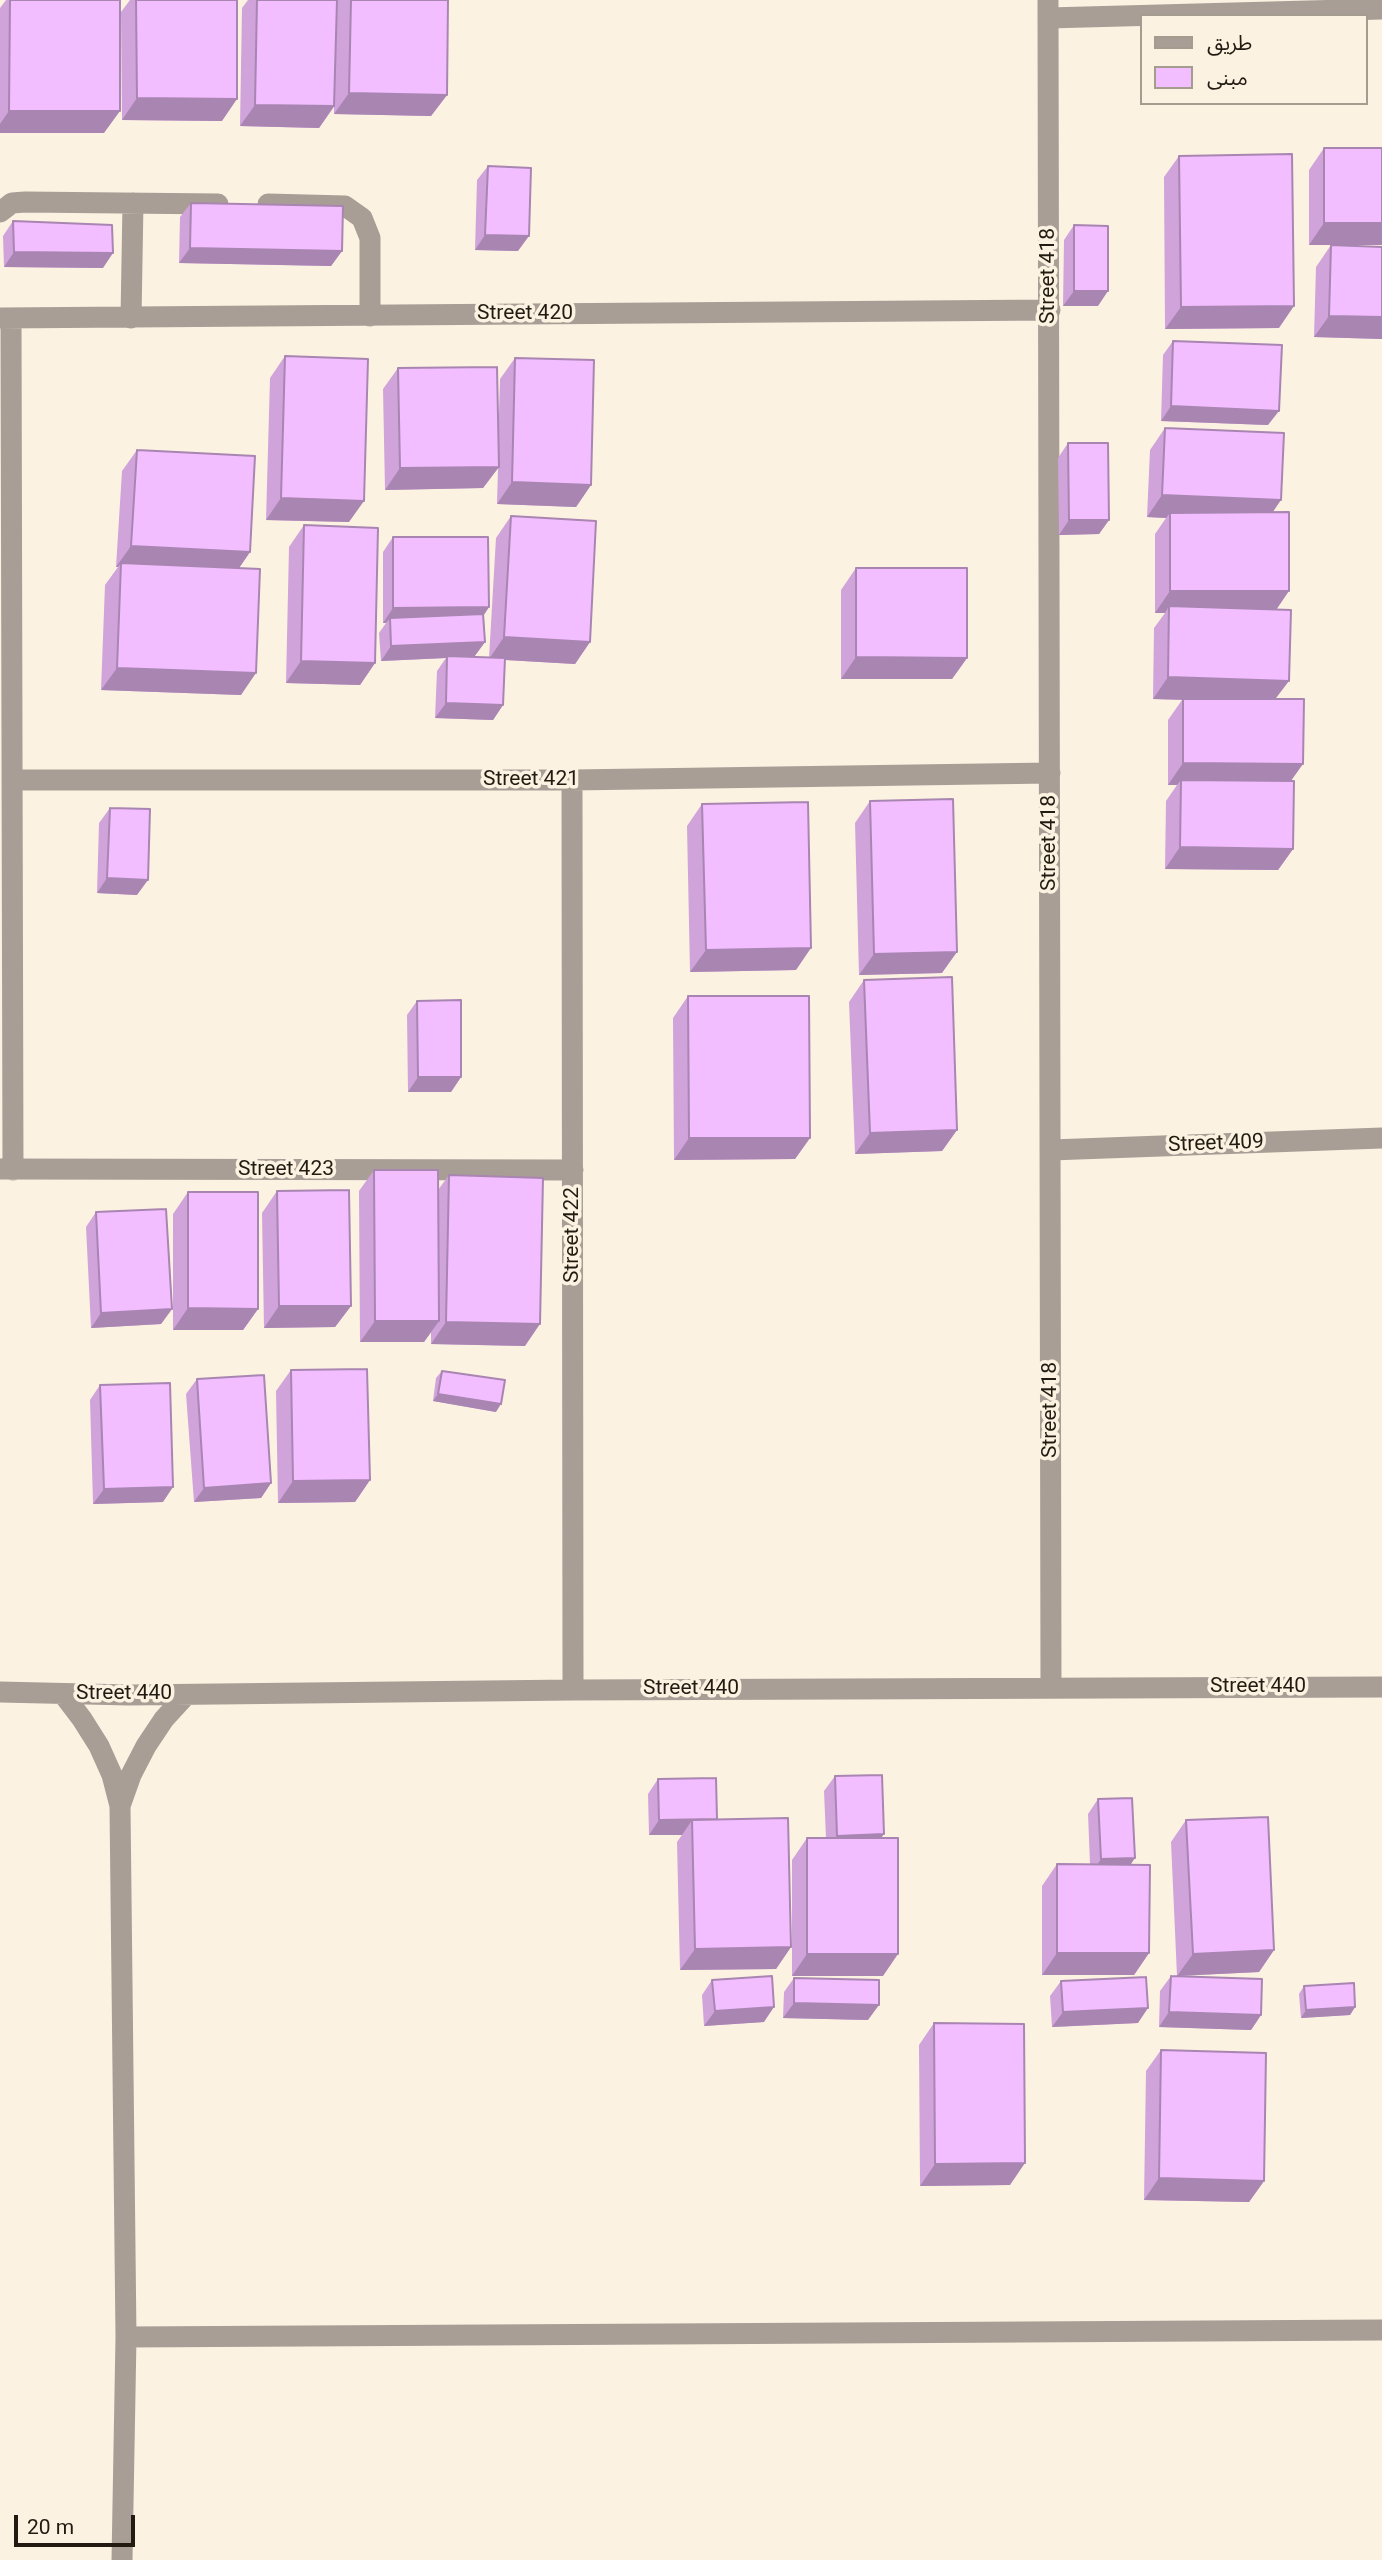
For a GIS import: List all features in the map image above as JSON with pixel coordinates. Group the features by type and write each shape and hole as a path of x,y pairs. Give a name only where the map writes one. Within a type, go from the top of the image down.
{"street":[{"path":"1048,9 1382,9"},
{"name":"Street 418","path":"1048,9 1051,1687"},
{"path":"0,212 12,203 25,202 345,206 355,211 368,228 370,316"},
{"path":"131,318 133,203"},
{"name":"Street 420","path":"6,318 1049,310"},
{"path":"6,318 12,780 7,1170"},
{"name":"Street 421","path":"12,780 572,780 1050,773"},
{"name":"Street 422","path":"572,780 573,1690"},
{"name":"Street 409","path":"1051,1150 1382,1138"},
{"name":"Street 423","path":"7,1170 573,1170"},
{"name":"Street 440","path":"0,1692 186,1695 1382,1686"},
{"path":"63,1694 99,1746 112,1775 120,1806 126,2337 122,2560"},
{"path":"120,1806 131,1775 146,1746 164,1719 186,1695"},
{"path":"126,2337 1382,2330"}],"building":[{"path":"10,0 120,0 120,111 9,111"},
{"path":"136,0 237,0 237,99 137,98"},
{"path":"257,0 337,0 334,106 255,105"},
{"path":"351,0 448,0 447,95 349,93"},
{"path":"1324,148 1382,148 1382,223 1324,223"},
{"path":"1292,154 1294,306 1181,307 1179,156"},
{"path":"488,166 531,168 529,236 485,235"},
{"path":"191,203 343,206 342,251 190,248"},
{"path":"13,221 112,225 113,253 14,252"},
{"path":"1074,225 1108,226 1108,291 1074,291"},
{"path":"1331,245 1382,247 1382,317 1329,316"},
{"path":"1173,341 1282,345 1279,411 1171,406"},
{"path":"285,356 368,359 364,501 281,498"},
{"path":"515,358 594,360 591,485 512,482"},
{"path":"497,367 499,467 400,468 398,368"},
{"path":"1165,428 1284,433 1281,500 1162,495"},
{"path":"1068,443 1108,443 1109,520 1069,520"},
{"path":"137,450 255,456 250,552 131,546"},
{"path":"1289,512 1289,591 1170,591 1170,513"},
{"path":"511,516 596,521 590,642 504,637"},
{"path":"304,525 378,528 375,663 301,661"},
{"path":"393,537 488,537 489,607 393,608"},
{"path":"121,563 260,569 256,673 117,668"},
{"path":"856,568 967,568 967,658 856,657"},
{"path":"1169,606 1291,610 1289,681 1168,677"},
{"path":"483,614 485,642 391,646 390,618"},
{"path":"447,656 505,658 503,705 446,703"},
{"path":"1183,699 1304,699 1303,764 1183,763"},
{"path":"1181,780 1294,781 1293,849 1180,847"},
{"path":"953,799 957,952 874,954 870,801"},
{"path":"808,802 811,948 706,950 702,804"},
{"path":"110,808 150,809 148,880 107,878"},
{"path":"952,977 957,1130 870,1133 864,980"},
{"path":"688,996 809,996 810,1138 689,1138"},
{"path":"461,1000 461,1077 418,1077 417,1001"},
{"path":"374,1170 438,1170 439,1321 375,1321"},
{"path":"449,1175 543,1178 540,1324 446,1322"},
{"path":"349,1190 351,1306 279,1306 277,1191"},
{"path":"188,1192 258,1192 258,1309 188,1308"},
{"path":"166,1209 172,1309 101,1313 96,1212"},
{"path":"367,1369 370,1480 293,1481 291,1370"},
{"path":"442,1371 505,1380 501,1404 438,1394"},
{"path":"264,1375 271,1483 204,1488 197,1379"},
{"path":"170,1383 173,1487 104,1489 100,1385"},
{"path":"882,1775 884,1834 837,1836 835,1776"},
{"path":"716,1778 717,1819 659,1820 658,1779"},
{"path":"1132,1798 1135,1858 1101,1859 1098,1799"},
{"path":"1268,1817 1274,1950 1193,1954 1186,1820"},
{"path":"788,1818 791,1947 695,1949 692,1820"},
{"path":"807,1838 898,1838 898,1954 807,1954"},
{"path":"1057,1864 1150,1865 1149,1953 1057,1953"},
{"path":"772,1976 774,2007 715,2011 712,1980"},
{"path":"1171,1976 1262,1979 1261,2015 1169,2012"},
{"path":"1146,1977 1148,2008 1063,2012 1061,1981"},
{"path":"794,1978 879,1980 879,2005 794,2003"},
{"path":"1354,1983 1355,2007 1306,2010 1304,1986"},
{"path":"934,2023 1024,2024 1025,2163 935,2164"},
{"path":"1161,2050 1266,2053 1264,2181 1159,2178"}]}
